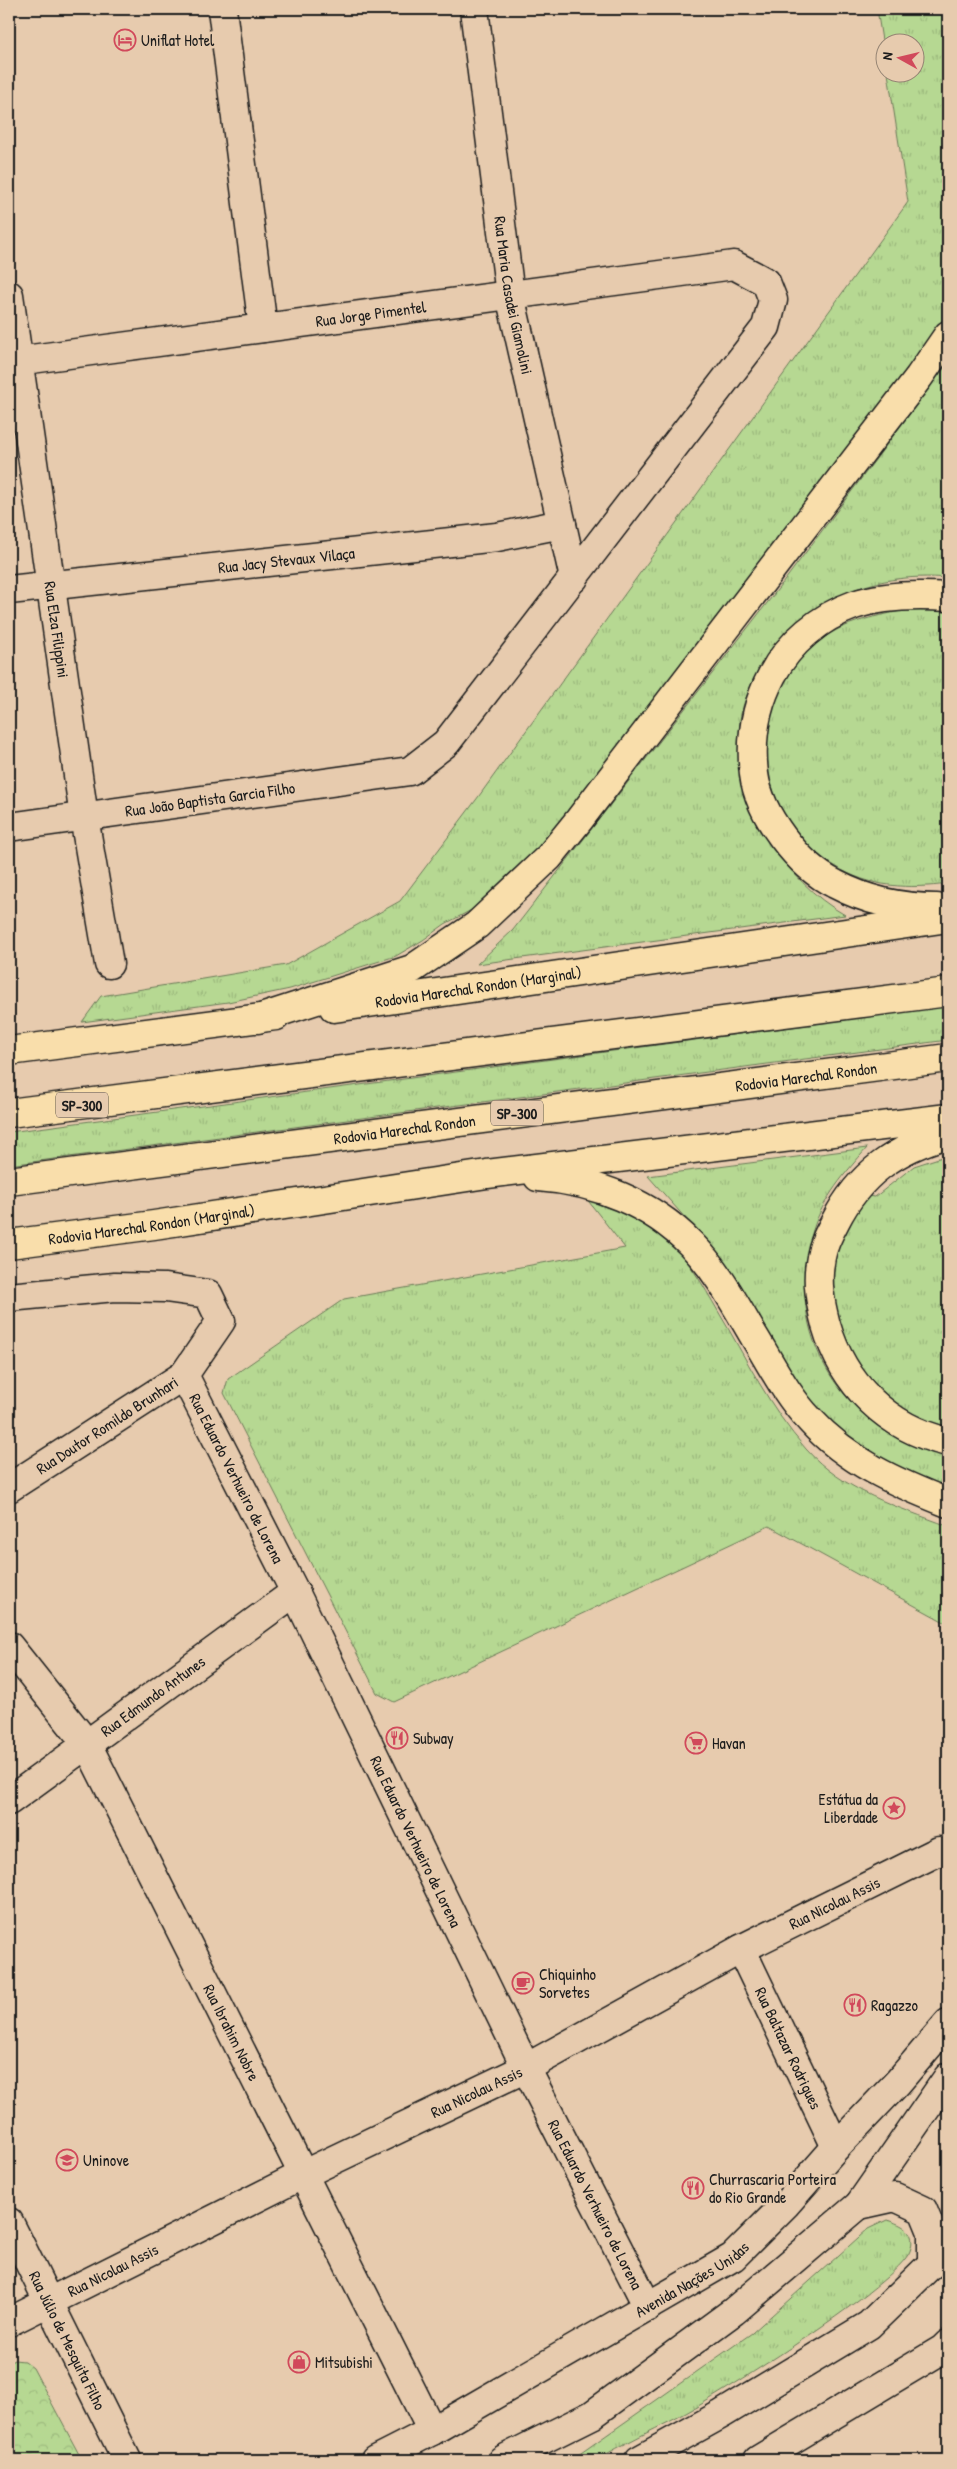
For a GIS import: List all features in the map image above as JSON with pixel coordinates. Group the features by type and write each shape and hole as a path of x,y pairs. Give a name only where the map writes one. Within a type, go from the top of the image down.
{"highway":[{"path":"258,1019 412,969 478,925 549,857 586,812 907,393 948,335"},
{"path":"948,597 890,598 855,605 826,618 792,646 779,662 766,686 756,715 754,775 766,811 783,839 804,862 833,884 868,899 908,908 948,908"},
{"name":"Rodovia Marechal Rondon (Marginal)","path":"9,1051 258,1019 948,918"},
{"name":"SP-300","path":"9,1113 948,992"},
{"name":"Rodovia Marechal Rondon","path":"9,1181 948,1058"},
{"name":"Rodovia Marechal Rondon (Marginal)","path":"9,1244 154,1225 487,1174 948,1118"},
{"path":"948,1134 926,1140 883,1163 865,1177 852,1193 828,1235 821,1256 818,1282 829,1336 838,1360 853,1382 888,1417 912,1430 948,1442"},
{"path":"487,1174 562,1179 585,1184 620,1196 665,1222 691,1244 714,1271 789,1395 822,1433 835,1445 866,1466 948,1503"}],"street":[{"path":"222,9 264,328"},
{"name":"Rua Maria Casadei Giamolini","path":"474,9 510,295 574,578"},
{"name":"Rua Jorge Pimentel","path":"13,362 734,265 766,282 773,300 766,327 574,578"},
{"name":"Rua Elza Filippini","path":"9,295 13,362 51,585 84,817 109,964"},
{"name":"Rua Jacy Stevaux Vilaça","path":"9,590 496,537 562,524"},
{"name":"Rua João Baptista Garcia Filho","path":"9,827 410,771 446,743 574,578"},
{"name":"Rua Doutor Romildo Brunhari","path":"9,1297 116,1287 165,1288 208,1294 221,1321 184,1375 9,1488"},
{"name":"Rua Eduardo Verhueiro de Lorena","path":"184,1375 295,1592 526,2068 648,2307"},
{"name":"Rua Edmundo Antunes","path":"9,1801 295,1592"},
{"name":"Rua Ibrahim Nobre","path":"9,1646 87,1744 432,2431"},
{"name":"Rua Nicolau Assis","path":"9,2322 304,2174 526,2068 741,1949 943,1852"},
{"name":"Rua Baltazar Rodrigues","path":"741,1949 836,2147"},
{"name":"Avenida Nações Unidas","path":"375,2460 432,2431 733,2258 786,2204 836,2147 898,2082 948,2023"},
{"path":"502,2460 592,2415 734,2311 859,2205 948,2077"},
{"path":"639,2460 722,2414 869,2325 940,2256 923,2210 896,2197 859,2205"},
{"name":"Rua Júlio de Mesquita Filho","path":"9,2222 127,2460"},
{"path":"758,2460 947,2351"}],"green space":[{"path":"877,9 948,9 948,313 927,346 564,819 530,860 479,906 445,924 396,956 290,989 228,1002 82,1022 101,996 286,965 400,901 479,796 908,202 889,82 924,82 924,32 881,32"},
{"path":"948,363 948,578 919,577 891,580 864,586 839,596 816,609 794,626 775,647 753,682 741,714 739,733 740,759 747,799 756,824 785,863 803,883 833,908 845,915 477,964 513,930 785,580"},
{"path":"910,609 948,611 948,884 905,886 876,883 848,873 828,861 806,844 788,823 774,792 768,766 767,740 771,715 779,691 792,669 809,649 831,633 850,624"},
{"path":"948,1006 948,1040 9,1165 9,1132"},
{"path":"867,1148 843,1176 829,1197 817,1218 813,1230 805,1269 806,1306 814,1341 829,1373 851,1401 878,1425 911,1443 948,1455 948,1490 883,1462 855,1445 811,1404 703,1238 648,1176"},
{"path":"948,1155 948,1429 918,1419 871,1388 840,1339 829,1278 835,1245 866,1196 875,1197 914,1166"},
{"path":"582,1193 625,1212 646,1224 665,1238 681,1254 701,1282 759,1383 781,1417 793,1434 821,1464 854,1487 872,1496 948,1526 948,1624 769,1526 394,1702 377,1693 224,1393 228,1379 344,1299 625,1248"},
{"path":"887,2220 903,2227 910,2234 912,2244 910,2251 898,2266 875,2287 844,2311 770,2361 686,2413 595,2459 571,2460 752,2333 868,2229"},
{"path":"14,2360 24,2361 33,2368 82,2460 9,2460 9,2363"}],"place":[{"name":"Uniflat Hotel","path":"125,40"},
{"name":"Subway","path":"397,1738"},
{"name":"Havan","path":"696,1743"},
{"name":"Estátua da Liberdade","path":"894,1808"},
{"name":"Chiquinho Sorvetes","path":"523,1983"},
{"name":"Ragazzo","path":"855,2005"},
{"name":"Uninove","path":"67,2160"},
{"name":"Churrascaria Porteira do Rio Grande","path":"693,2188"},
{"name":"Mitsubishi","path":"299,2362"}]}
